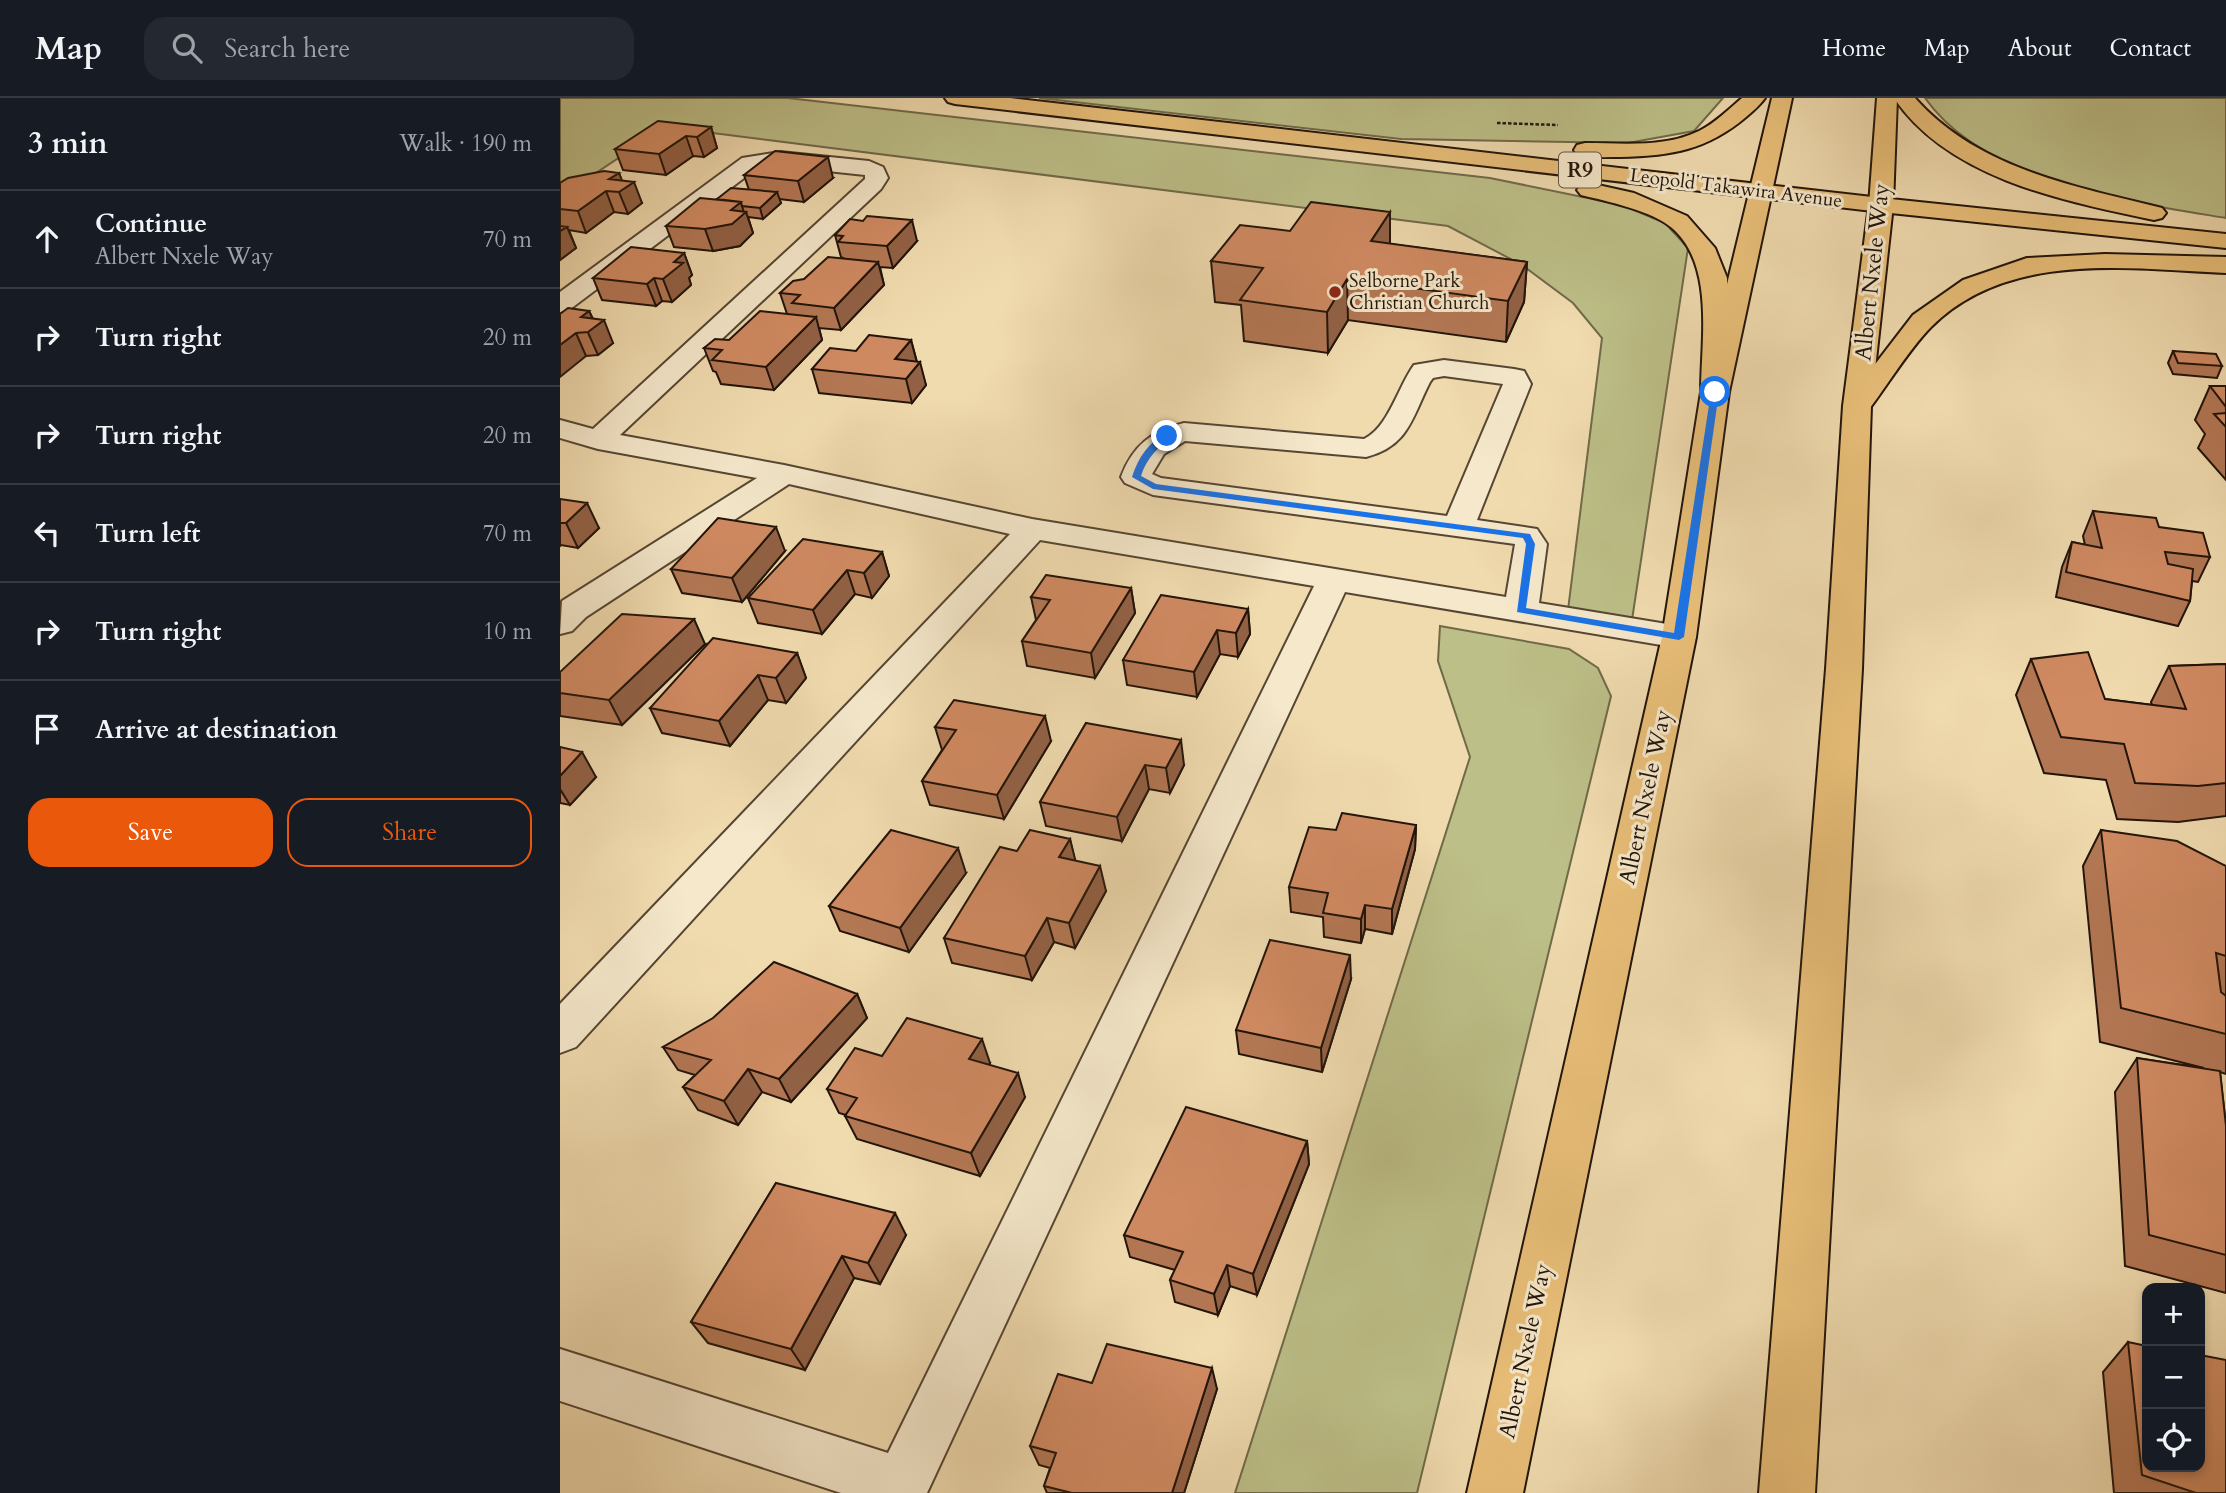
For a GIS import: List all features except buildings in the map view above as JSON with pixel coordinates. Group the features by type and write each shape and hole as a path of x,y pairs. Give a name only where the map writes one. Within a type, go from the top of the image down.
{"main road":[{"name":"Leopold Takawira Avenue","path":"955,98 1881,205 2226,241"},
{"path":"1401,150 1632,150 1673,145 1706,136 1755,98"},
{"name":"Albert Nxele Way","path":"1495,1493 1679,637 1715,392 1782,98"},
{"name":"Albert Nxele Way","path":"1787,1493 1844,669 1857,406 1881,205 1887,98"},
{"path":"1904,98 1914,113 1953,143 1996,167 2093,199 2226,225"},
{"path":"1401,150 1626,198 1679,221 1703,248 1714,278 1715,392"},
{"path":"1857,406 1922,321 1972,285 2040,265 2105,261 2226,265"}],"street":[{"path":"560,304 750,163 780,159 869,168 875,172 877,178 873,184 598,439"},
{"path":"1459,526 1517,384 1514,377 1444,368 1424,370 1416,380 1391,436 1380,446 1366,448 1184,432 1167,436 1154,444 1136,477 1153,486 1526,536 1530,540 1521,610"},
{"path":"560,429 598,439 784,474 1032,529 1679,637"},
{"path":"560,623 574,609 784,474"},
{"path":"560,1034 1032,529"},
{"path":"560,1375 900,1489 1334,580"}],"path":[{"path":"1498,123 1567,125"}],"green space":[{"path":"560,98 788,98 1490,178 1622,205 1665,223 1688,248 1632,620 1568,610 1602,338 1573,303 1522,265 1448,226 665,127 560,197"},
{"path":"1039,98 1723,98 1694,131 1628,143 1401,139"},
{"path":"1925,98 2226,98 2226,218 2104,195 2021,169 1984,150 1951,127"},
{"path":"1440,626 1569,649 1598,668 1611,696 1417,1493 1235,1493 1470,757 1438,661"}],"place":[{"name":"Selborne Park Christian Church","path":"1335,292"}],"route":[{"path":"1167,436 1154,444 1136,477 1153,486 1526,536 1531,544 1521,610 1679,637 1715,392"}]}
